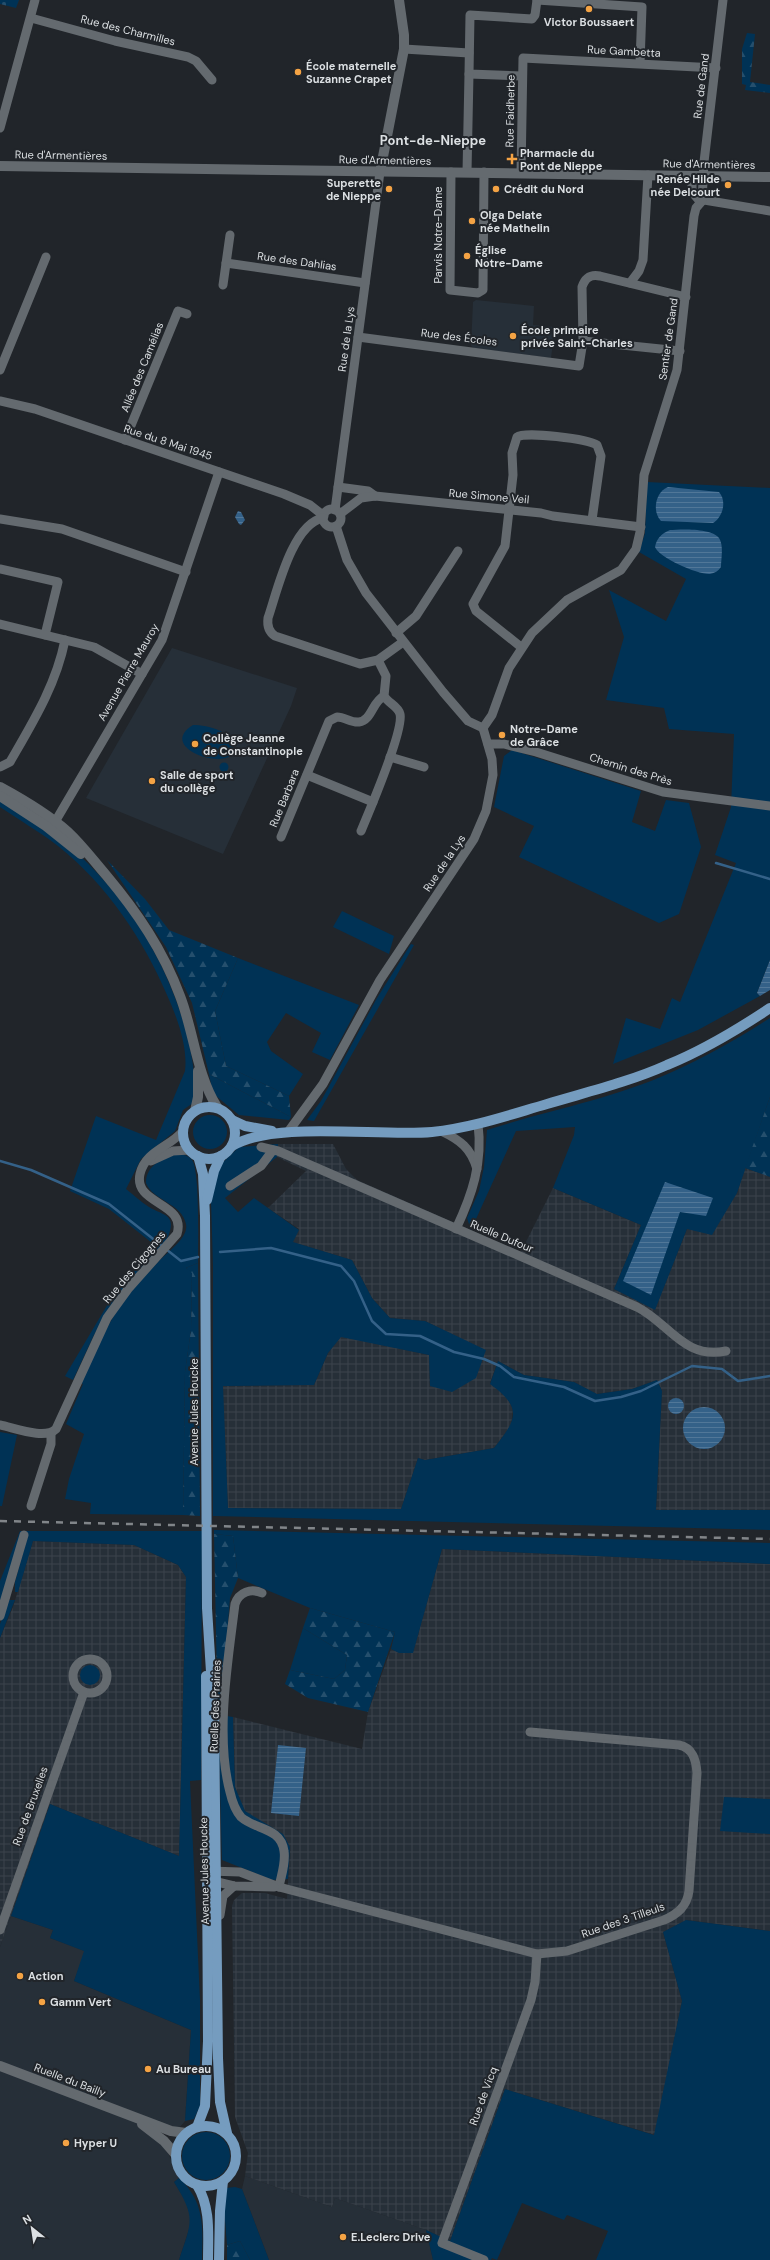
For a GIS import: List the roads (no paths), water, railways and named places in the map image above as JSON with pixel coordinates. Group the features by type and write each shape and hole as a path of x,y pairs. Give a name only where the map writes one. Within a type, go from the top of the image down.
{"main road":[{"path":"380,172 404,49 404,35 399,0"},
{"name":"Rue d'Armentières","path":"0,166 770,177"},
{"path":"0,787 53,825 105,874 144,924 166,964 184,1007 198,1063 208,1092 217,1107"},
{"path":"0,796 53,825"},
{"path":"232,1120 258,1129 288,1132 410,1133 441,1131 478,1124 658,1070 721,1039 770,1008"},
{"path":"198,1063 198,1097 195,1110 187,1119 183,1131 184,1140 194,1153 209,1159 221,1156 232,1146 250,1138 288,1132"},
{"path":"195,1110 207,1106 217,1107 227,1113 232,1120 236,1131 232,1146"},
{"name":"Avenue Jules Houcke","path":"194,1153 202,1174 205,1216 206,1648 211,1876 207,2088 204,2112 197,2127"},
{"name":"Avenue Jules Houcke","path":"205,1216 214,1171 221,1156"},
{"name":"Avenue Jules Houcke","path":"211,1876 216,1950 219,2092 222,2118 227,2133"},
{"name":"Ruelle du Bailly","path":"0,2066 171,2131 186,2132"},
{"name":"Ruelle du Bailly","path":"131,2116 160,2137 176,2155"},
{"path":"197,2185 210,2186 223,2181 233,2171 236,2158 234,2144 227,2133 213,2126 197,2127 186,2132 178,2144 176,2155 177,2164 183,2175 197,2185 202,2195 207,2212 208,2260"},
{"path":"219,2260 220,2211 223,2181"}],"street":[{"path":"0,128 35,0"},
{"path":"467,172 470,15 528,19 534,17 537,0 642,7 640,64"},
{"name":"Rue de Gand","path":"702,201 703,176 723,0"},
{"name":"Rue des Charmilles","path":"31,18 115,41 191,58 212,80"},
{"path":"404,49 469,53"},
{"name":"Rue Faidherbe","path":"521,173 523,58 532,58"},
{"name":"Rue Gambetta","path":"532,58 716,68"},
{"path":"469,74 522,76"},
{"name":"Rue de la Lys","path":"338,512 338,487 380,172"},
{"name":"Parvis Notre-Dame","path":"451,172 450,290 478,293 483,290 484,172"},
{"path":"630,283 639,271 642,260 648,175"},
{"path":"692,176 693,194 702,201 770,211"},
{"name":"Sentier de Gand","path":"483,728 492,715 508,668 538,626 562,604 621,570 636,549 640,527 644,475 674,384 680,351 694,216 696,208 702,201"},
{"path":"223,285 230,235"},
{"path":"0,370 46,257"},
{"name":"Rue des Dahlias","path":"226,263 365,283"},
{"path":"680,351 583,340 584,326 581,308 582,287 585,280 591,276 597,275 686,297"},
{"name":"Allée des Camélias","path":"125,440 178,310 187,314"},
{"name":"Rue des Écoles","path":"358,337 579,366 583,340"},
{"name":"Rue du 8 Mai 1945","path":"0,401 35,410 289,496 310,505 324,517"},
{"path":"522,647 476,611 473,604 504,550 515,439 524,434 564,438 593,443 600,449 601,456 592,520"},
{"name":"Avenue Pierre Mauroy","path":"53,825 167,630 219,472"},
{"path":"338,487 368,491 375,496"},
{"name":"Rue Simone Veil","path":"338,512 361,498 375,496 509,509 592,520 604,524 640,527"},
{"path":"336,526 340,520 338,512 328,510 324,517 311,525 292,548 268,618 268,627 275,636 350,662 365,664 378,660 403,642"},
{"path":"324,517 328,525 336,526"},
{"path":"0,519 62,529 186,572"},
{"path":"336,526 354,574 396,633 465,718 475,725 483,728"},
{"path":"396,633 416,616 458,551"},
{"path":"0,569 58,582 46,635"},
{"path":"0,624 100,649 142,674"},
{"path":"0,766 10,762 47,697 57,674 65,640"},
{"path":"361,831 390,757 401,715 384,696 386,676 378,660"},
{"name":"Rue Barbara","path":"281,837 329,721 337,717 357,722 364,720 369,716 376,702 384,696"},
{"name":"Rue de la Lys","path":"288,1132 321,1088 383,976 472,844 484,817 491,789 493,769 483,728"},
{"name":"Chemin des Près","path":"488,744 504,744 536,752 663,792 770,806"},
{"path":"390,757 424,767"},
{"path":"307,775 373,802"},
{"path":"456,1229 473,1189 480,1156 478,1124"},
{"path":"142,1168 156,1151 183,1131"},
{"path":"441,1131 455,1137 468,1148 477,1170"},
{"name":"Ruelle Dufour","path":"261,1147 273,1150 642,1309 679,1340 694,1349 709,1353 726,1351"},
{"path":"142,1168 161,1155 178,1150 194,1153"},
{"path":"230,1186 261,1166 273,1150"},
{"name":"Rue des Cigognes","path":"31,1506 51,1444 51,1433 58,1426 107,1318 122,1296 169,1244 178,1230 176,1219 170,1209 151,1199 144,1192 140,1180 142,1168"},
{"path":"0,1426 42,1434 51,1433"},
{"path":"0,1616 24,1535"},
{"name":"Ruelle des Prairies","path":"262,1593 255,1590 247,1591 240,1595 235,1604 226,1677 225,1747 229,1790 237,1811 247,1821 272,1832 283,1845 285,1859 279,1887"},
{"name":"Rue de Bruxelles","path":"0,1930 84,1692"},
{"name":"Rue des 3 Tilleuls","path":"211,1876 240,1872 279,1887 537,1954 567,1951 664,1920 681,1910 687,1901 689,1891 697,1773 693,1754 682,1746 530,1732"},
{"name":"Rue des 3 Tilleuls","path":"211,1876 234,1886 279,1887"},
{"path":"216,1950 222,1900 226,1893 234,1886"},
{"name":"Rue de Vicq","path":"484,2260 442,2243 531,2000 535,1982 537,1954"}],"waterway":[{"path":"716,863 770,879"},
{"path":"0,1161 31,1170 109,1204 181,1261 198,1257"},
{"path":"220,1252 271,1248 341,1266 354,1281 372,1321 386,1334 420,1336 454,1352 484,1359 500,1366 514,1377 564,1387 595,1401 621,1397 641,1391 692,1366 722,1369 738,1381 770,1376"}],"railway":[{"path":"0,1521 770,1539"}],"place":[{"name":"Victor Boussaert","path":"589,9"},
{"name":"École maternelle Suzanne Crapet","path":"298,72"},
{"name":"Pharmacie du Pont de Nieppe","path":"512,159"},
{"name":"Renée Hilde née Delcourt","path":"728,185"},
{"name":"Superette de Nieppe","path":"389,189"},
{"name":"Crédit du Nord","path":"496,189"},
{"name":"Olga Delate née Mathelin","path":"472,221"},
{"name":"Église Notre-Dame","path":"467,256"},
{"name":"École primaire privée Saint-Charles","path":"513,336"},
{"name":"Notre-Dame de Grâce","path":"502,735"},
{"name":"Collège Jeanne de Constantinople","path":"195,744"},
{"name":"Salle de sport du collège","path":"152,781"},
{"name":"Action","path":"20,1976"},
{"name":"Gamm Vert","path":"42,2002"},
{"name":"Au Bureau","path":"148,2069"},
{"name":"Hyper U","path":"66,2143"},
{"name":"E.Leclerc Drive","path":"343,2237"}],"district":[{"name":"Pont-de-Nieppe","path":"433,140"}]}
